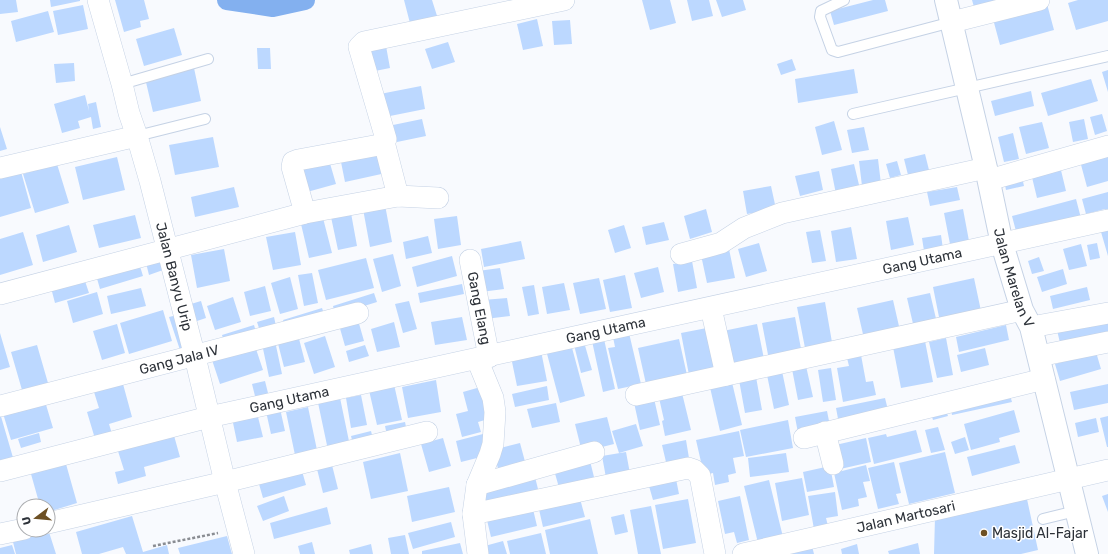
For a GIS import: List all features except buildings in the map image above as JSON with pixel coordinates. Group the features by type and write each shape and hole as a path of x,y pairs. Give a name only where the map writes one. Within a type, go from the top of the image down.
{"street":[{"name":"Jalan Banyu Urip","path":"98,0 168,248 244,554"},
{"path":"398,196 384,142 386,139 359,47 364,42 564,0"},
{"name":"Jalan Marelan V","path":"946,0 988,174 1002,244 1039,356 1087,554"},
{"path":"952,22 1039,0"},
{"path":"0,168 137,136"},
{"path":"305,213 292,167 293,162 379,145 384,142"},
{"path":"681,254 722,243 744,228 782,213 988,174 1108,146"},
{"path":"0,294 168,248 305,213 398,196 438,198"},
{"name":"Gang Utama","path":"0,471 209,417 1108,220"},
{"name":"Gang Elang","path":"470,260 483,358 495,412 493,444 478,484 474,514 478,554"},
{"path":"711,308 726,375"},
{"name":"Gang Jala IV","path":"0,406 195,357 358,313"},
{"path":"636,395 726,375 1026,318 1108,313"},
{"path":"1039,356 1108,342"},
{"path":"804,438 1044,378"},
{"path":"56,521 225,482 426,432"},
{"path":"825,432 833,464"},
{"path":"478,484 594,452"},
{"path":"474,514 688,468 694,470 700,476 716,554"},
{"name":"Jalan Martosari","path":"743,554 780,550 1108,470"},
{"path":"0,534 16,531"}],"lane":[{"path":"844,0 821,11 820,16 832,50 838,52 952,22"},
{"path":"853,114 1108,56"},
{"path":"122,84 208,59"},
{"path":"137,136 205,119"},
{"path":"1043,519 1076,511"}],"path":[{"path":"153,546 238,529"}],"waterway":[{"path":"227,0 273,7 305,0"}],"place":[{"name":"Masjid Al-Fajar","path":"984,533"}]}
